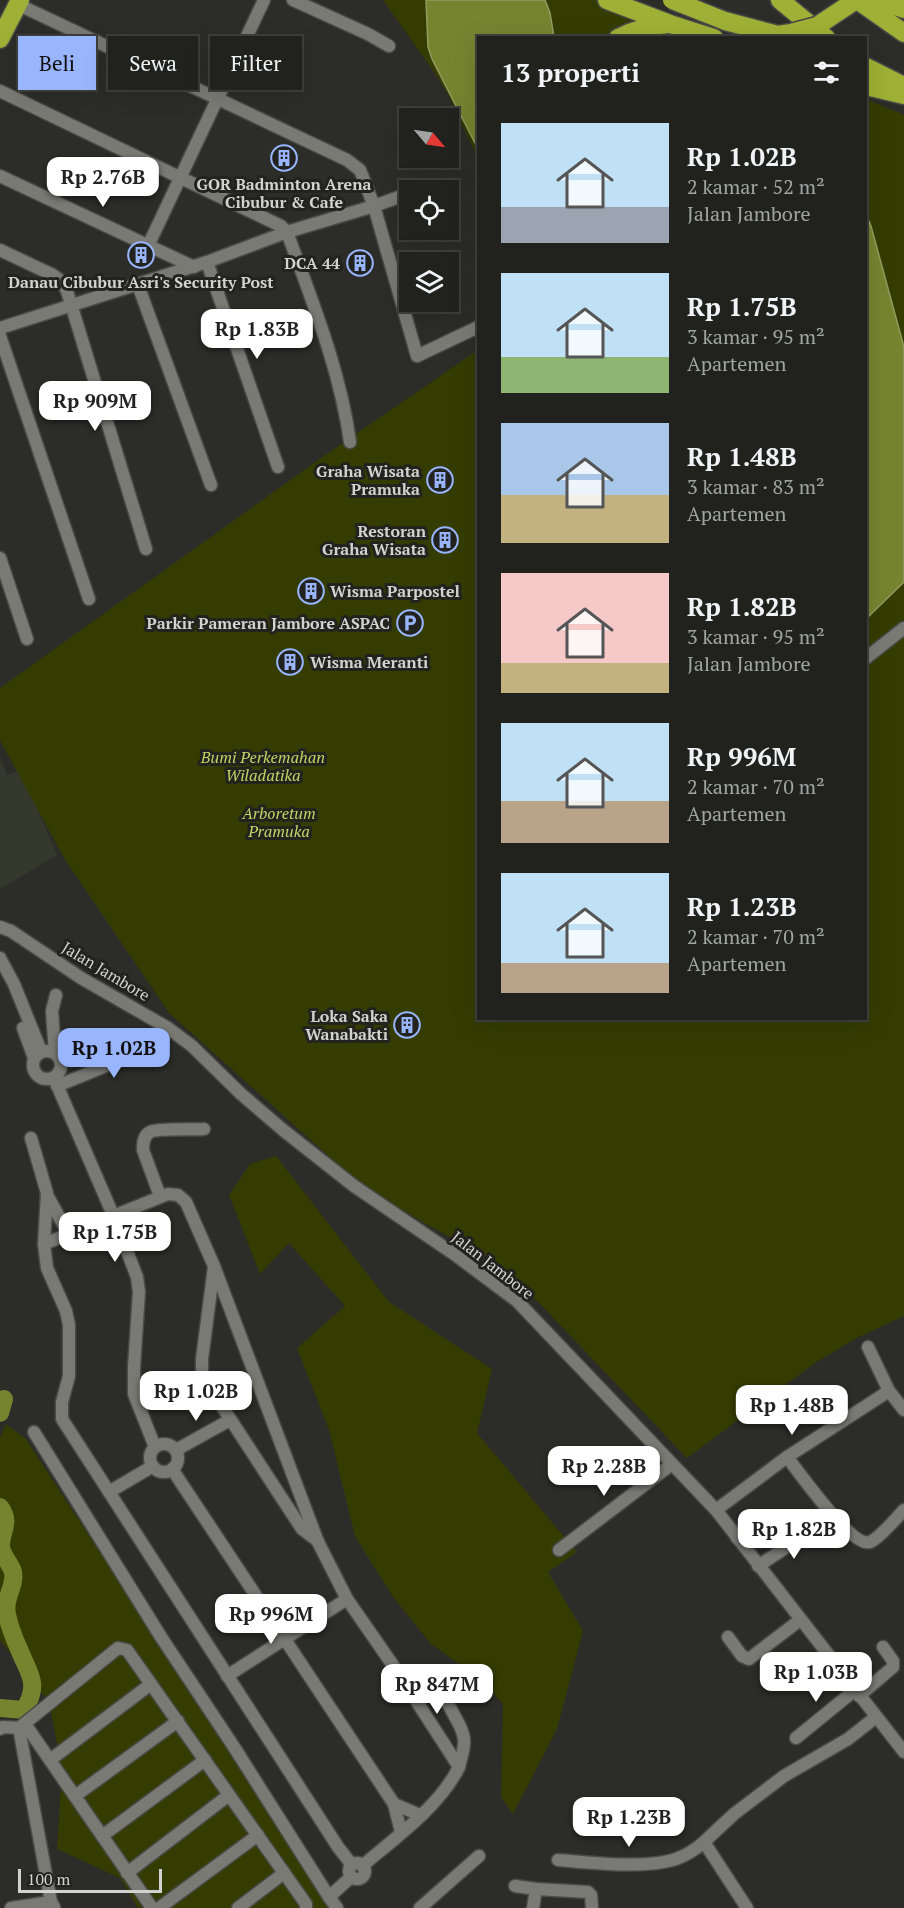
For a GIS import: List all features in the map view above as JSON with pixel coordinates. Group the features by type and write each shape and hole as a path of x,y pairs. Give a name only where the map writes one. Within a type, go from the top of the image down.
{"highway":[{"path":"607,0 708,36"},
{"path":"672,0 725,21 778,35 821,32 857,0 904,33"},
{"path":"780,0 821,32"},
{"path":"877,0 904,9"},
{"path":"0,39 19,2"},
{"path":"623,36 646,27 670,24"},
{"path":"867,68 904,86"},
{"path":"867,86 904,95"}],"street":[{"path":"148,246 264,0"},
{"path":"293,0 389,46"},
{"path":"19,2 347,160 360,170 374,206 417,356 477,327"},
{"path":"0,91 281,226 287,232 332,356 340,384 350,441"},
{"path":"0,176 194,267"},
{"path":"0,328 194,267 287,232 399,197"},
{"path":"0,250 53,275 61,281 67,291 146,549"},
{"path":"207,262 278,467"},
{"path":"138,285 211,484"},
{"path":"0,336 89,599"},
{"path":"0,558 27,639"},
{"path":"867,657 904,628"},
{"name":"Jalan Jambore","path":"0,927 11,931 81,978 168,1028 192,1046 240,1093 283,1130 354,1186 454,1254 505,1291 525,1309 716,1510 904,1752"},
{"path":"0,958 14,984 38,1054"},
{"path":"0,970 38,1054"},
{"path":"55,1053 52,1011 56,995"},
{"path":"155,1447 134,1394 139,1292 136,1277 113,1215 56,1082 62,1066 60,1058 48,1050 38,1054 32,1067 36,1075 56,1082 159,1044"},
{"path":"160,1196 143,1150 146,1136 153,1131 204,1129"},
{"path":"31,1138 47,1193 68,1233"},
{"path":"47,1193 44,1244 47,1268 66,1311 69,1325 69,1376 62,1402 62,1419 338,1847 355,1869"},
{"path":"44,1244 160,1196 174,1194 186,1202 214,1266 318,1542 347,1599 459,1767"},
{"path":"214,1266 202,1373 208,1386 303,1530 318,1542"},
{"path":"868,1347 889,1391 904,1410"},
{"path":"716,1510 787,1457 889,1391"},
{"path":"176,1450 230,1420"},
{"path":"34,1432 160,1636 337,1908"},
{"path":"166,1444 176,1450 178,1459 172,1469 163,1472 153,1466 151,1453 155,1447 166,1444"},
{"path":"787,1457 840,1523 865,1543 873,1540 904,1510"},
{"path":"559,1550 672,1464"},
{"path":"109,1491 153,1466"},
{"path":"172,1469 394,1804 401,1832"},
{"path":"737,1538 752,1528"},
{"path":"758,1566 814,1530"},
{"path":"227,1676 347,1599"},
{"path":"728,1637 742,1656 749,1659 800,1620"},
{"path":"796,1738 893,1667 893,1661 884,1647"},
{"path":"0,1730 3,1727 22,1726 118,1648 127,1650 306,1904 306,1908"},
{"path":"329,1897 355,1869 420,1815 447,1788 459,1767 464,1740 462,1729 444,1696 432,1683 421,1676 399,1674"},
{"path":"50,1760 151,1684"},
{"path":"558,1860 590,1863 668,1861 693,1851 734,1814 784,1776 848,1739 876,1718"},
{"path":"75,1797 178,1721"},
{"path":"22,1726 50,1760 152,1908"},
{"path":"10,1908 53,1905 22,1726"},
{"path":"102,1836 205,1760"},
{"path":"127,1873 230,1795"},
{"path":"394,1804 420,1815"},
{"path":"159,1908 258,1835"},
{"path":"704,1842 747,1908"},
{"path":"420,1908 480,1856"},
{"path":"238,1908 284,1873"},
{"path":"515,1886 588,1892 591,1895 592,1908"},
{"path":"533,1908 536,1889"}],"shaded area":[{"path":"426,0 545,0 554,36 477,36 477,147 428,47"},
{"path":"867,216 904,347 904,582 867,618"},
{"path":"0,757 7,775 21,770 57,855 0,889"}],"green space":[{"path":"383,0 609,0 659,19 616,36 477,36 477,157 459,118 459,108 454,108 448,94"},
{"name":"Bumi Perkemahan Wiladatika","path":"867,99 904,115 904,1316 857,1338 815,1363 687,1458 518,1281 485,1256 360,1184 169,1013 64,858 0,740 0,688 321,458 477,351 477,1020 867,1020"},
{"path":"276,1156 389,1302 492,1369 477,1433 577,1552 548,1572 583,1631 557,1729 513,1814 501,1797 503,1704 480,1679 431,1644 393,1597 355,1536 329,1430 297,1348 345,1306 289,1243 260,1274 229,1195 250,1164"},
{"path":"6,1424 26,1439 332,1908 138,1908 120,1878 57,1849 62,1770 49,1702 0,1640 0,1542 7,1538 0,1510 0,1438"}],"waterway":[{"path":"0,1413 4,1399"},
{"path":"0,1507 5,1518 1,1547 13,1572 13,1582 6,1608 7,1614 32,1685 32,1692 24,1710 0,1708"}],"place":[{"name":"GOR Badminton Arena Cibubur & Cafe","path":"284,158"},
{"name":"Danau Cibubur Asri's Security Post","path":"141,255"},
{"name":"DCA 44","path":"360,263"},
{"name":"Graha Wisata Pramuka","path":"440,480"},
{"name":"Restoran Graha Wisata","path":"445,540"},
{"name":"Wisma Parpostel","path":"311,591"},
{"name":"Parkir Pameran Jambore ASPAC","path":"410,623"},
{"name":"Wisma Meranti","path":"290,662"},
{"name":"Loka Saka Wanabakti","path":"407,1025"}],"park label":[{"name":"Arboretum Pramuka","path":"279,822"}]}
